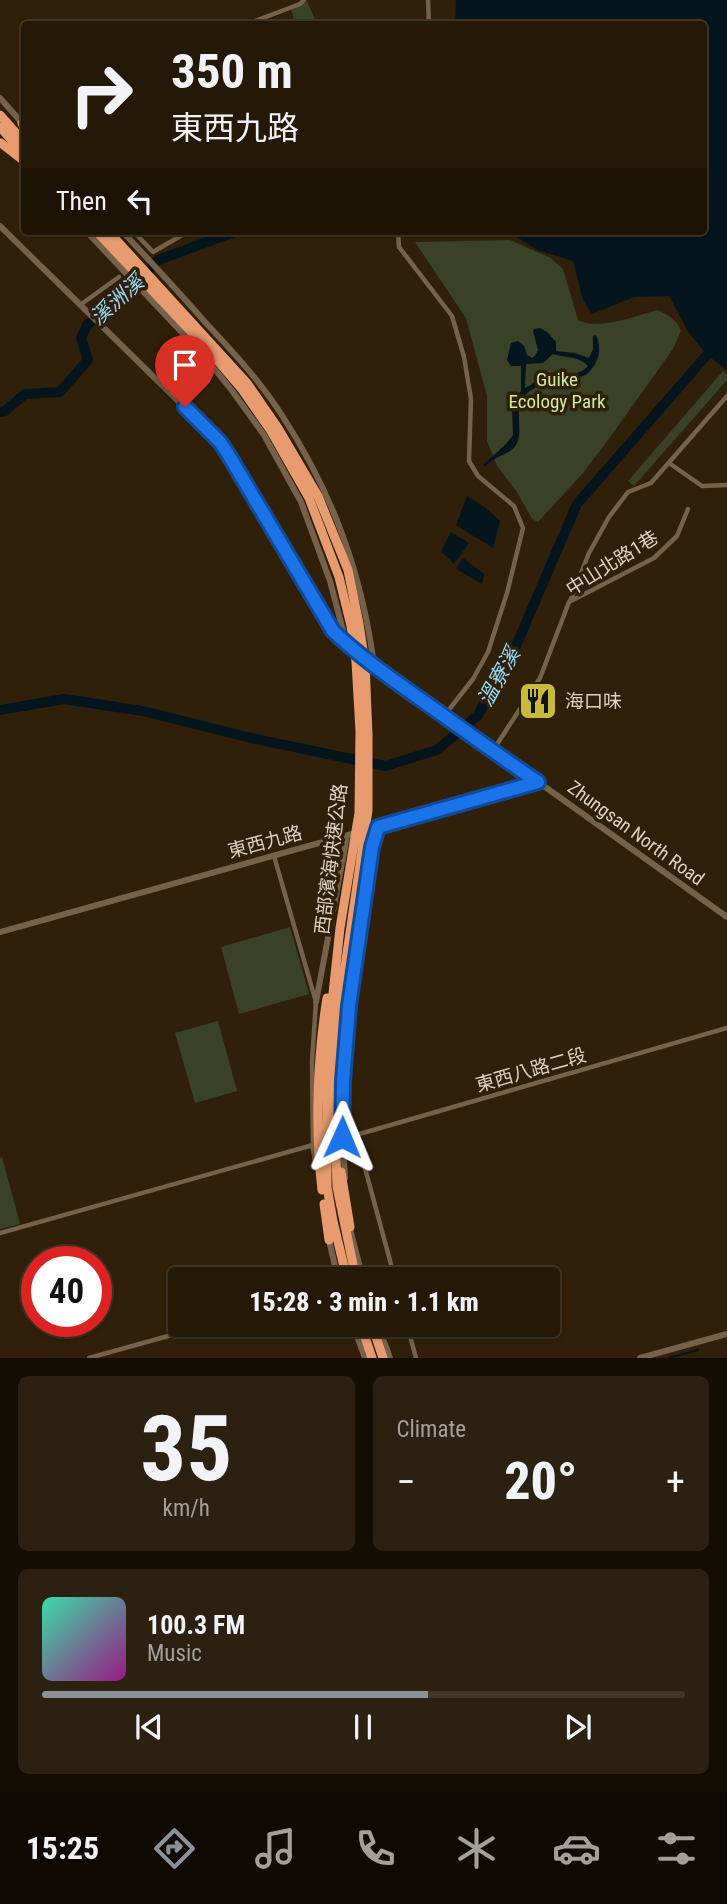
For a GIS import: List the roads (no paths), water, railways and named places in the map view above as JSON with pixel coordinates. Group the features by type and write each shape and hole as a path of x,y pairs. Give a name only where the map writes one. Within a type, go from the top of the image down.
{"highway":[{"path":"0,115 21,139"},
{"path":"0,127 21,151"},
{"path":"1,142 21,159"},
{"name":"西部濱海快速公路","path":"100,235 213,355 263,420 310,498 339,577 351,626 360,731 359,813 340,928 327,1049 333,1221 343,1267"},
{"name":"西部濱海快速公路","path":"112,235 247,383 278,428 318,496 348,570 365,663 368,810 335,1035 332,1187 353,1267"},
{"path":"329,1240 318,1156 319,1105 322,1029 340,928"},
{"path":"349,935 339,1057 340,1167 350,1229"},
{"path":"365,1337 372,1358"},
{"path":"376,1337 383,1358"}],"street":[{"path":"255,21 300,4 304,0"},
{"path":"428,0 429,21"},
{"path":"0,98 21,122"},
{"path":"1,142 21,164"},
{"name":"Zhungsan North Road","path":"0,226 220,442 333,631 347,645 492,752 727,917"},
{"path":"90,235 205,356 264,435 301,502 330,580 347,645"},
{"path":"126,235 254,378 282,415 324,488 347,545 359,583 374,665"},
{"path":"136,235 153,252 182,235"},
{"path":"398,235 399,247 452,316 464,357 471,399 469,461 478,476 513,506 523,528 507,593 488,652 473,679 444,716"},
{"path":"80,306 119,277"},
{"path":"569,602 580,571 609,517 628,492 651,483 727,396"},
{"path":"668,463 702,486 727,485"},
{"name":"中山北路1巷","path":"492,752 540,678 569,602 654,558 677,536 688,509"},
{"name":"東西九路","path":"0,932 538,782"},
{"path":"360,1267 350,1229 346,1187 342,1137 343,1081 351,988 372,847 378,827"},
{"path":"335,1267 313,1144 312,1061 316,1002 347,836"},
{"path":"274,856 316,1002"},
{"name":"東西八路二段","path":"342,1137 727,1028"},
{"path":"356,1135 391,1267"},
{"path":"0,1233 313,1144"},
{"path":"640,1358 727,1334"},
{"path":"89,1358 168,1336"},
{"path":"357,1337 365,1358"},
{"path":"382,1337 390,1358"},
{"path":"410,1337 416,1358"}],"water":[{"path":"456,0 727,0 727,370 707,355 689,333 669,296 634,297 592,314 583,300 573,261 537,250 514,235 707,235 707,21 455,21"},
{"path":"540,328 547,332 556,342 556,351 589,358 593,349 593,336 596,335 598,356 586,375 545,384 528,393 519,412 516,445 485,467 483,465 513,435 512,410 521,391 521,366 511,366 507,360 511,343 518,341 532,358 538,350 534,329","holes":["553,354 576,359 588,366 574,374 544,378 525,388 526,364 543,363"]},
{"path":"467,496 500,521 493,548 456,525"},
{"path":"451,532 469,543 454,564 441,551"},
{"path":"463,558 484,574 482,584 456,569"}],"waterway":[{"name":"溪洲溪","path":"0,412 5,411 25,394 60,392 88,360 81,338 87,325 131,290 158,260 226,235"},
{"name":"溫寮溪","path":"0,710 64,699 143,711 251,738 385,766 437,750 478,715 512,655 577,504 727,332"},
{"path":"669,1358 698,1350"}],"place":[{"name":"海口味","path":"538,701"}],"park label":[{"name":"Guike Ecology Park","path":"557,390"}]}
